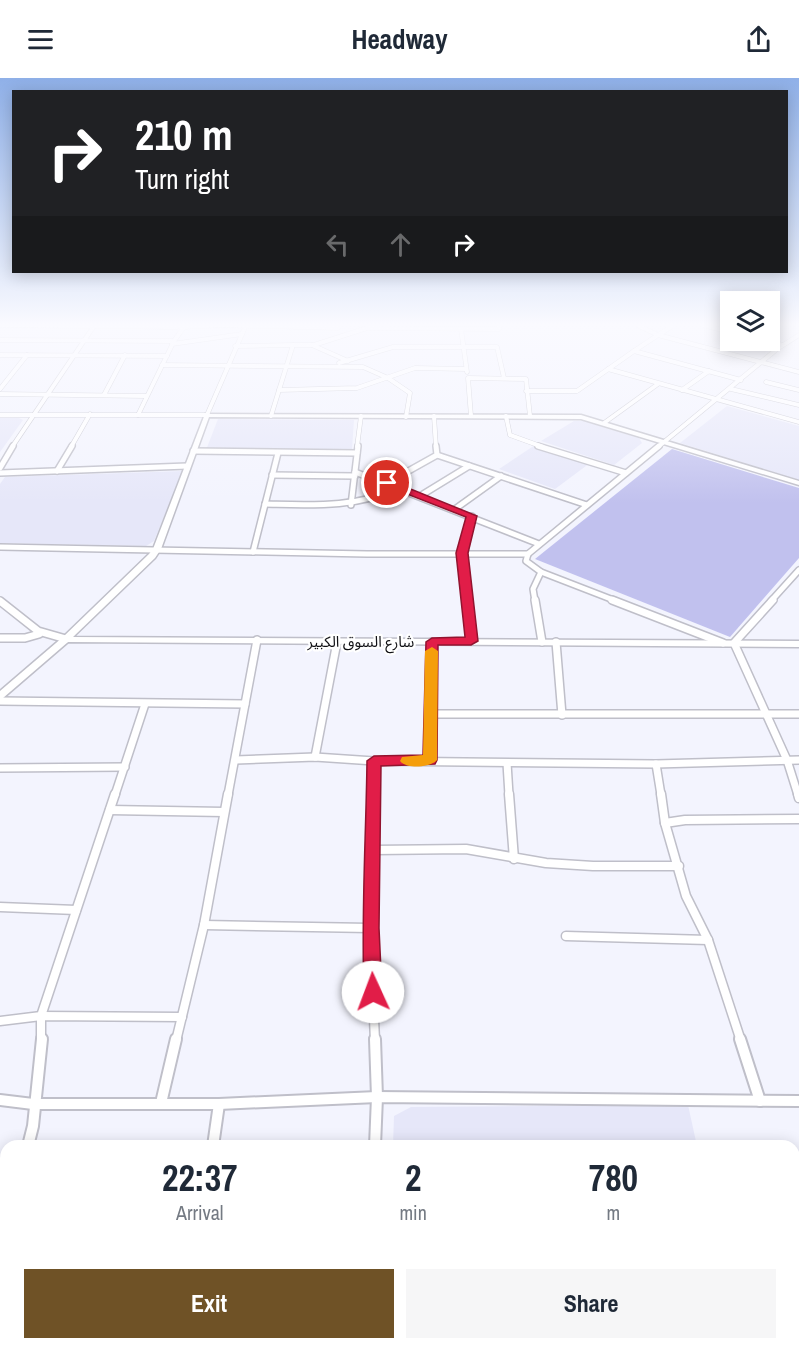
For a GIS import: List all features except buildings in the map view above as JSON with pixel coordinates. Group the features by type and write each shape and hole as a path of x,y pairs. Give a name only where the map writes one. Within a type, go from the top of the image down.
{"street":[{"path":"0,468 33,414 56,384"},
{"path":"104,395 110,384"},
{"path":"138,415 152,384"},
{"path":"0,696 66,639 157,549 220,384"},
{"path":"271,416 280,384"},
{"path":"279,390 357,388 368,384"},
{"path":"397,384 411,394 406,417"},
{"path":"469,384 471,416"},
{"path":"526,384 530,416"},
{"path":"526,391 578,391 587,384"},
{"path":"604,423 658,384"},
{"path":"659,384 799,422"},
{"path":"682,390 690,384"},
{"path":"723,644 541,572 526,561 528,554 539,544 663,441 736,384"},
{"path":"776,384 799,390"},
{"path":"731,389 799,405"},
{"path":"0,394 146,396"},
{"path":"791,420 799,412"},
{"path":"57,471 90,414"},
{"path":"0,415 581,417 799,483"},
{"path":"351,505 361,416"},
{"path":"434,416 437,455"},
{"path":"506,416 510,435 519,440 626,473"},
{"path":"193,451 357,453"},
{"path":"253,552 278,453"},
{"path":"387,483 437,455 587,505"},
{"path":"0,473 187,466"},
{"path":"420,496 470,466"},
{"path":"272,475 355,474 387,483 539,544"},
{"path":"455,509 501,476"},
{"path":"265,504 351,505 374,500 400,488"},
{"path":"471,641 462,553 472,516"},
{"path":"0,548 528,554"},
{"path":"799,570 734,643 787,760 799,798"},
{"path":"541,572 534,589 542,642"},
{"path":"0,601 39,634"},
{"path":"0,638 25,638 39,634 66,639"},
{"name":"شارع السوق الكبير","path":"66,639 799,644"},
{"path":"161,1102 204,925 257,640"},
{"path":"315,757 337,642"},
{"path":"430,760 432,642"},
{"path":"556,642 562,715"},
{"path":"0,701 245,704"},
{"path":"30,1140 33,1126 33,1104 42,1035 41,1016 145,704"},
{"path":"430,714 799,714"},
{"path":"236,760 315,757 374,761 656,764 799,760"},
{"path":"374,761 374,850 370,928 377,1097 375,1140"},
{"path":"507,763 514,859"},
{"path":"656,764 665,823 686,896 708,940 760,1101"},
{"path":"0,768 125,767"},
{"path":"110,810 224,812"},
{"path":"665,823 685,820 799,819"},
{"path":"374,850 466,849 514,859 593,866 679,866"},
{"path":"0,907 76,910"},
{"path":"204,925 370,928"},
{"path":"566,936 708,940"},
{"path":"0,1021 41,1016 182,1017"},
{"path":"0,1100 33,1104 161,1102 219,1104 377,1097 799,1101"},
{"path":"214,1140 219,1104"}],"shaded area":[{"path":"727,406 799,426 799,480 680,443"},
{"path":"0,418 23,420 0,452"},
{"path":"218,419 354,420 352,449 206,450"},
{"path":"574,421 583,421 639,438 642,443 614,465 541,441"},
{"path":"535,445 590,463 555,489 499,469"},
{"path":"672,449 799,488 799,558 730,637 535,559"},
{"path":"183,471 154,541 146,546 0,543 0,484 5,477"},
{"path":"688,1105 696,1140 393,1140 394,1116 411,1107"}],"slow traffic":[{"path":"407,761 430,760 432,651"}],"route":[{"path":"373,992 370,907 374,850 374,761 430,760 432,642 471,641 462,553 472,516 387,483"}]}
